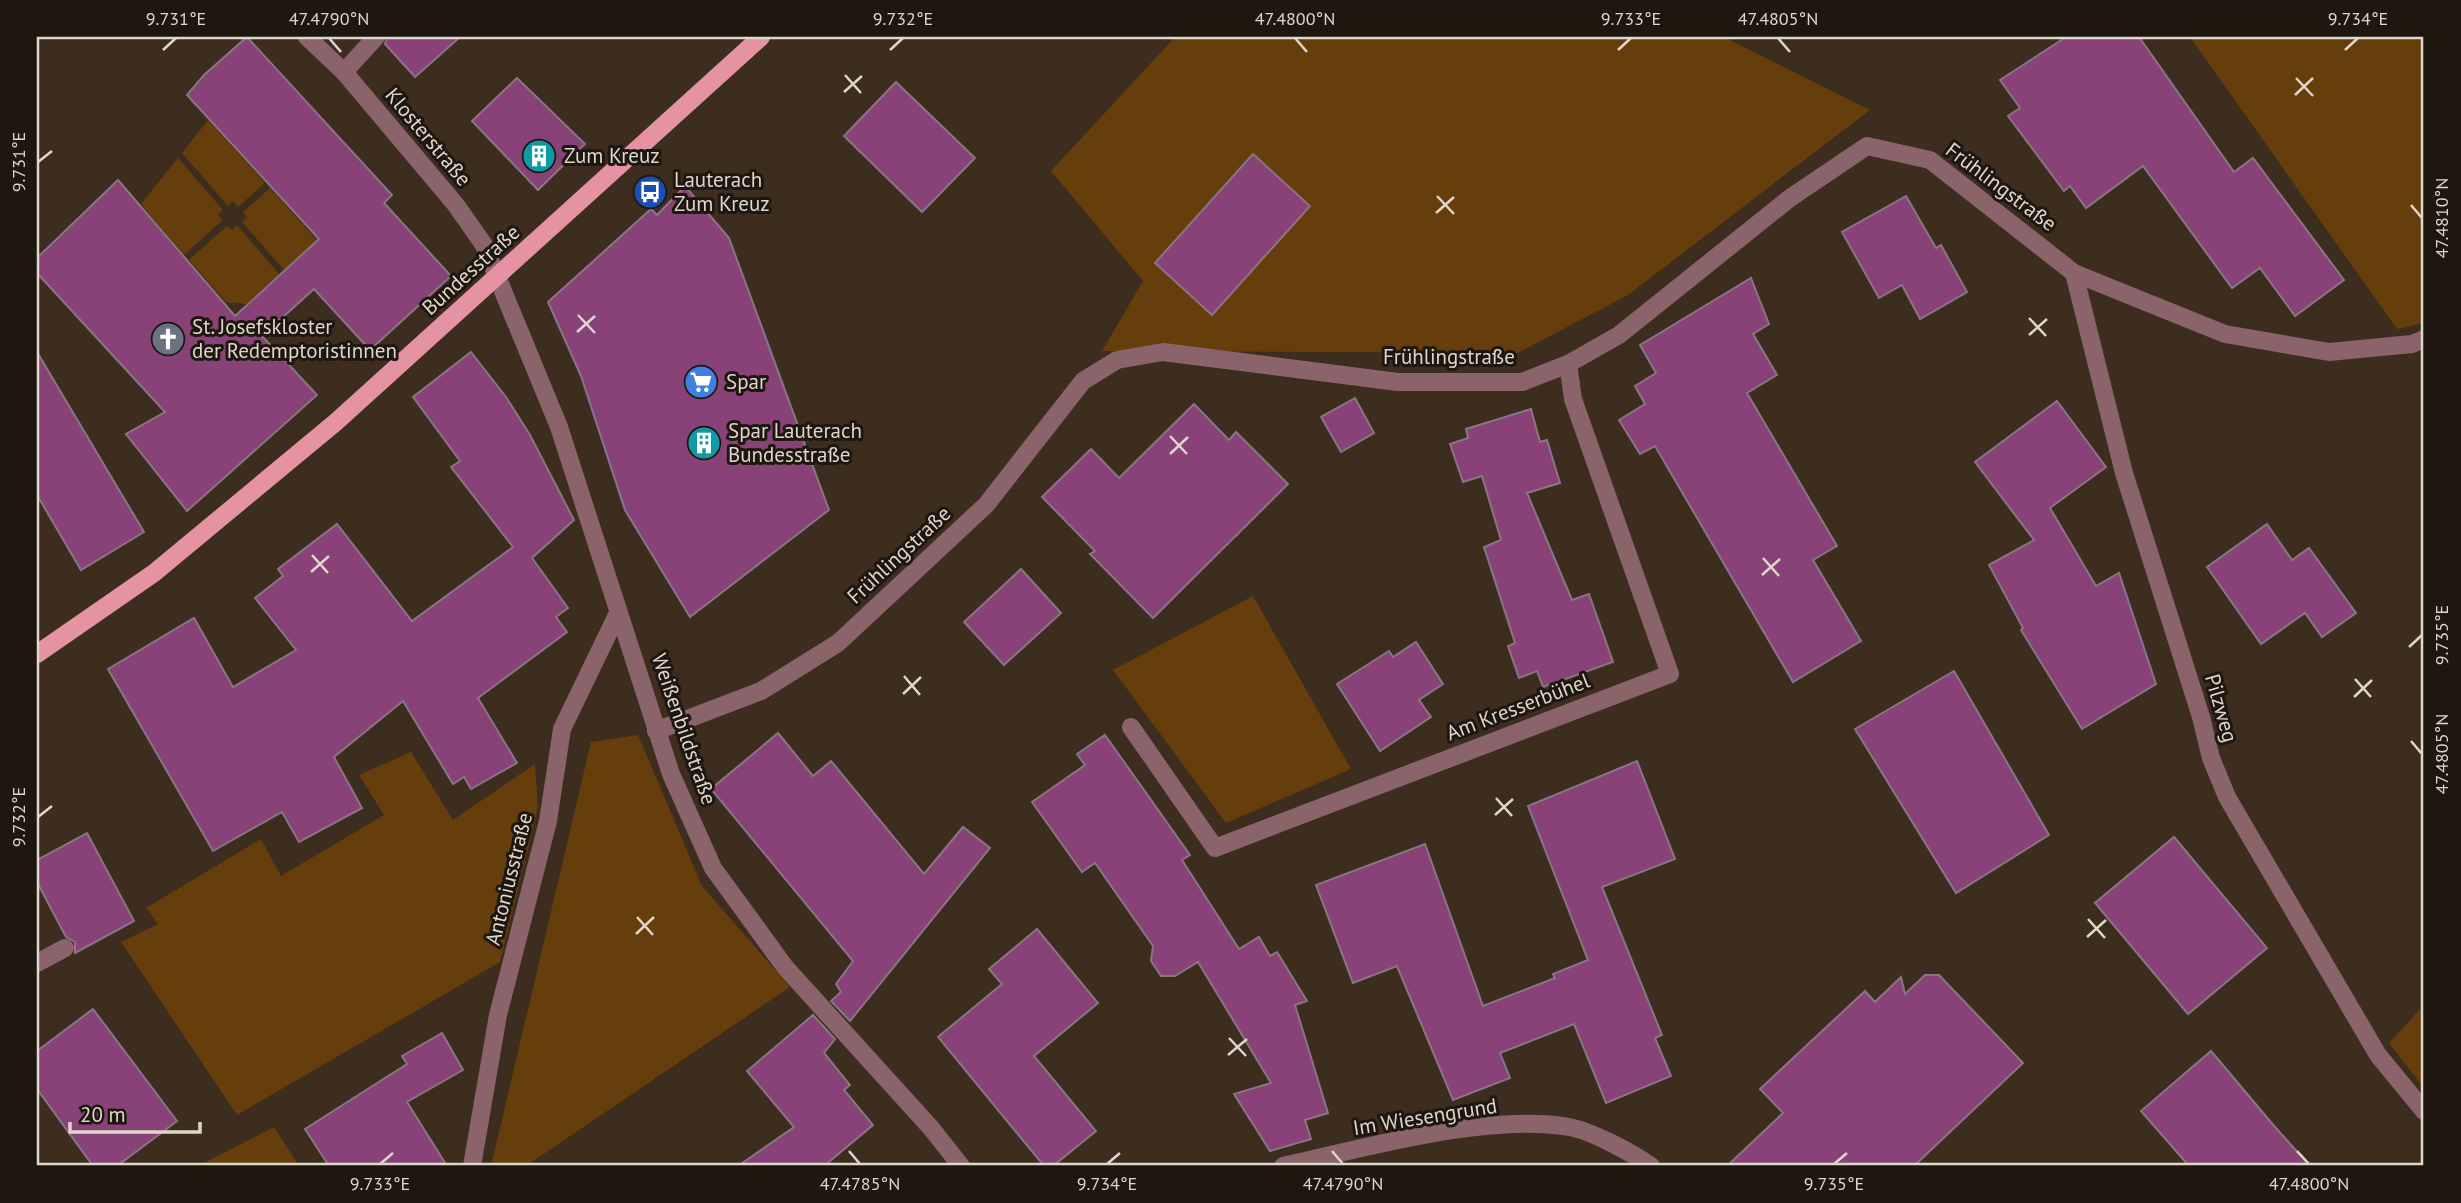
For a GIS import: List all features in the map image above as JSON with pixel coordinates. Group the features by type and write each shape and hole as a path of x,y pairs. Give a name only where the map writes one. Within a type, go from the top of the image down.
{"main road":[{"name":"Bundesstraße","path":"37,654 154,573 336,422 761,37"}],"street":[{"name":"Klosterstraße","path":"307,37 344,72 456,205 484,244 495,279"},
{"path":"344,72 376,37"},
{"name":"Frühlingstraße","path":"656,731 761,691 838,643 986,505 1083,381 1117,360 1163,352 1398,382 1522,382 1568,364 1619,335 1790,198 1867,146 1930,160 2074,273 2225,334 2329,352 2412,344 2424,339"},
{"name":"Pilzweg","path":"2074,273 2124,473 2202,717 2211,758 2227,797 2378,1055 2424,1111"},
{"name":"Weißenbildstraße","path":"495,279 559,427 671,775 713,868 785,967 961,1166"},
{"name":"Am Kresserbühel","path":"1131,727 1214,848 1670,674 1573,399 1568,364"},
{"name":"Antoniusstraße","path":"472,1166 498,1015 548,821 562,729 618,613"},
{"path":"37,963 65,948"},
{"name":"Im Wiesengrund","path":"1283,1166 1455,1130 1511,1126 1570,1127 1635,1155 1651,1166"}],"shaded area":[{"path":"1175,37 1724,37 1870,110 1628,295 1518,353 1102,351 1143,281 1051,171"},
{"path":"2190,37 2424,37 2424,323 2397,329"},
{"path":"208,120 265,183 238,207 233,201 228,206 182,153"},
{"path":"178,158 223,210 218,215 223,220 184,255 141,204"},
{"path":"270,188 317,240 284,270 242,222 247,217 243,212"},
{"path":"237,225 279,274 246,304 226,302 189,260 227,226 232,230"},
{"path":"1253,596 1351,769 1226,823 1113,670"},
{"path":"638,735 702,886 790,987 526,1166 491,1166 591,742"},
{"path":"411,752 453,820 535,764 538,807 500,962 237,1115 121,942 158,924 146,908 261,839 281,876 384,815 359,775"},
{"path":"2424,1005 2424,1088 2389,1043"},
{"path":"274,1127 299,1166 198,1166"}],"building":[{"path":"247,37 392,195 384,203 451,276 370,350 314,289 262,336 317,395 187,511 126,434 165,412 37,273 37,258 118,180 235,316 319,239 187,95 204,75"},
{"path":"387,37 460,37 415,77 385,44"},
{"path":"2066,37 2139,37 2234,172 2253,158 2344,280 2295,316 2260,268 2232,288 2143,166 2086,208 2070,186 2064,191 2008,116 2020,108 2000,80"},
{"name":"Zum Kreuz","path":"517,78 585,144 538,190 472,121"},
{"path":"896,82 975,158 922,212 844,136"},
{"path":"1253,154 1310,206 1212,315 1155,263"},
{"name":"Spar Lauterach Bundesstraße","path":"685,186 729,238 829,510 690,617 625,510 581,376 548,302 651,209 657,215"},
{"path":"1906,196 1936,248 1941,245 1967,292 1920,319 1902,285 1879,298 1842,232"},
{"path":"1751,278 1769,324 1753,334 1777,375 1747,393 1837,546 1813,560 1861,641 1793,682 1655,446 1640,454 1619,420 1645,404 1635,386 1656,373 1640,345"},
{"path":"37,352 144,532 81,570 37,495"},
{"path":"471,352 506,397 530,435 574,520 532,558 568,608 556,617 567,632 478,698 517,763 471,789 464,777 453,784 403,701 334,757 362,808 299,842 282,812 213,851 108,669 194,618 233,687 296,650 255,598 283,576 278,569 337,524 412,621 513,547 451,467 460,461 413,397"},
{"path":"1355,398 1374,433 1341,452 1321,417"},
{"path":"2057,401 2106,467 2050,508 2096,586 2119,573 2156,684 2082,729 2021,630 2023,628 1989,565 2034,540 1975,462"},
{"path":"1194,404 1229,440 1236,432 1288,484 1153,618 1090,554 1095,551 1042,497 1091,449 1119,478"},
{"path":"1531,409 1540,442 1547,440 1560,483 1527,493 1572,600 1589,594 1613,662 1543,687 1537,671 1519,678 1508,646 1515,643 1484,547 1501,540 1482,476 1463,482 1450,444 1468,438 1466,429"},
{"path":"2267,524 2292,560 2309,548 2356,613 2322,637 2305,613 2261,644 2207,567"},
{"path":"1021,569 1061,613 1004,665 964,622"},
{"path":"1416,642 1443,684 1419,700 1431,717 1380,751 1337,684 1389,651 1393,657"},
{"path":"1954,671 2049,835 1956,893 1855,729"},
{"path":"778,733 813,776 831,761 924,874 963,827 990,848 850,1021 831,1001 841,992 836,984 853,961 711,789"},
{"path":"1105,735 1190,855 1182,860 1239,949 1259,937 1270,956 1277,952 1307,1001 1295,1005 1328,1113 1305,1120 1311,1139 1270,1151 1234,1094 1271,1083 1198,962 1175,976 1161,976 1151,961 1153,946 1095,863 1082,872 1032,802 1085,765 1077,754"},
{"path":"1637,761 1675,859 1602,887 1662,1035 1655,1038 1671,1076 1606,1103 1574,1024 1500,1053 1510,1078 1453,1100 1397,966 1353,983 1316,885 1425,844 1483,1006 1555,978 1553,974 1588,960 1528,806"},
{"path":"87,833 134,921 75,953 75,942 66,937 37,882 37,860"},
{"path":"2174,837 2267,948 2188,1014 2095,903"},
{"path":"1037,929 1098,1003 1034,1056 1096,1131 1053,1166 1044,1166 938,1037 1002,984 989,969"},
{"path":"1925,975 1939,975 2023,1063 1914,1166 1727,1166 1783,1113 1760,1089 1865,991 1875,1002 1901,977 1905,994"},
{"path":"93,1009 177,1121 117,1166 93,1166 37,1089 37,1051"},
{"path":"813,1015 835,1039 824,1053 850,1085 844,1090 873,1125 824,1166 738,1166 794,1127 747,1071"},
{"path":"442,1033 463,1070 407,1102 447,1166 329,1166 305,1129 407,1064 402,1056"},
{"path":"2211,1051 2310,1166 2189,1166 2141,1111"}],"place":[{"name":"Zum Kreuz","path":"539,156"},
{"name":"Lauterach Zum Kreuz","path":"650,192"},
{"name":"St. Josefskloster der Redemptoristinnen","path":"168,339"},
{"name":"Spar","path":"701,382"},
{"name":"Spar Lauterach Bundesstraße","path":"704,443"}]}
